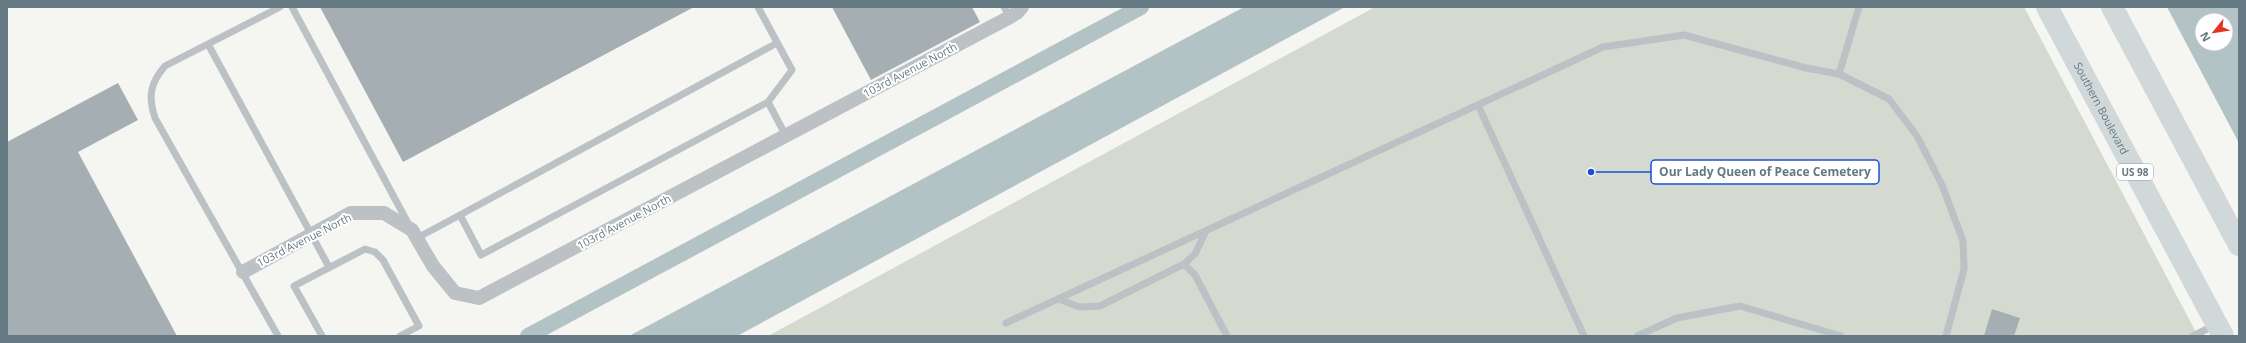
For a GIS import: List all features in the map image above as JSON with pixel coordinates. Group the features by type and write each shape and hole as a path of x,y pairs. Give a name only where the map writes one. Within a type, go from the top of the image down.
{"highway":[{"name":"Southern Boulevard","path":"2047,7 2220,330"},
{"path":"2112,7 2239,245"}],"street":[{"name":"103rd Avenue North","path":"243,272 310,234 352,213 384,213 415,234 433,266 455,293 479,298 786,136 1007,12 1018,12 1022,7"}],"lane":[{"path":"278,336 155,118 150,104 150,90 155,77 165,66 280,7"},
{"path":"292,7 415,234 460,215 777,43"},
{"path":"460,215 481,255 768,102 792,70 758,7"},
{"path":"1839,74 1859,7"},
{"path":"1006,323 1603,47 1684,35 1806,68 1839,74 1889,99 1917,136 1942,185 1963,241 1964,269 1946,336"},
{"path":"208,44 329,267"},
{"path":"768,102 786,136"},
{"path":"1478,105 1584,336"},
{"path":"1059,299 1079,307 1100,306 1184,264 1196,254 1206,231"},
{"path":"322,336 294,286 365,249 380,255 419,326 400,336"},
{"path":"1184,264 1195,275 1227,336"},
{"path":"1636,336 1677,318 1740,306 1841,336"},
{"path":"2193,336 2220,330"}],"shaded area":[{"path":"1244,7 1345,7 737,336 629,336"},
{"path":"1375,7 2024,7 2198,336 768,336"},
{"path":"2167,7 2239,7 2239,143"}],"building":[{"path":"320,7 694,7 403,162"},
{"path":"832,7 972,7 980,22 871,80"},
{"path":"118,83 138,120 78,152 177,336 7,336 7,142"},
{"path":"1992,309 2020,318 2014,336 1984,336"}],"waterway":[{"path":"528,336 1141,7"}],"place":[{"name":"Our Lady Queen of Peace Cemetery","path":"1591,172"}]}
